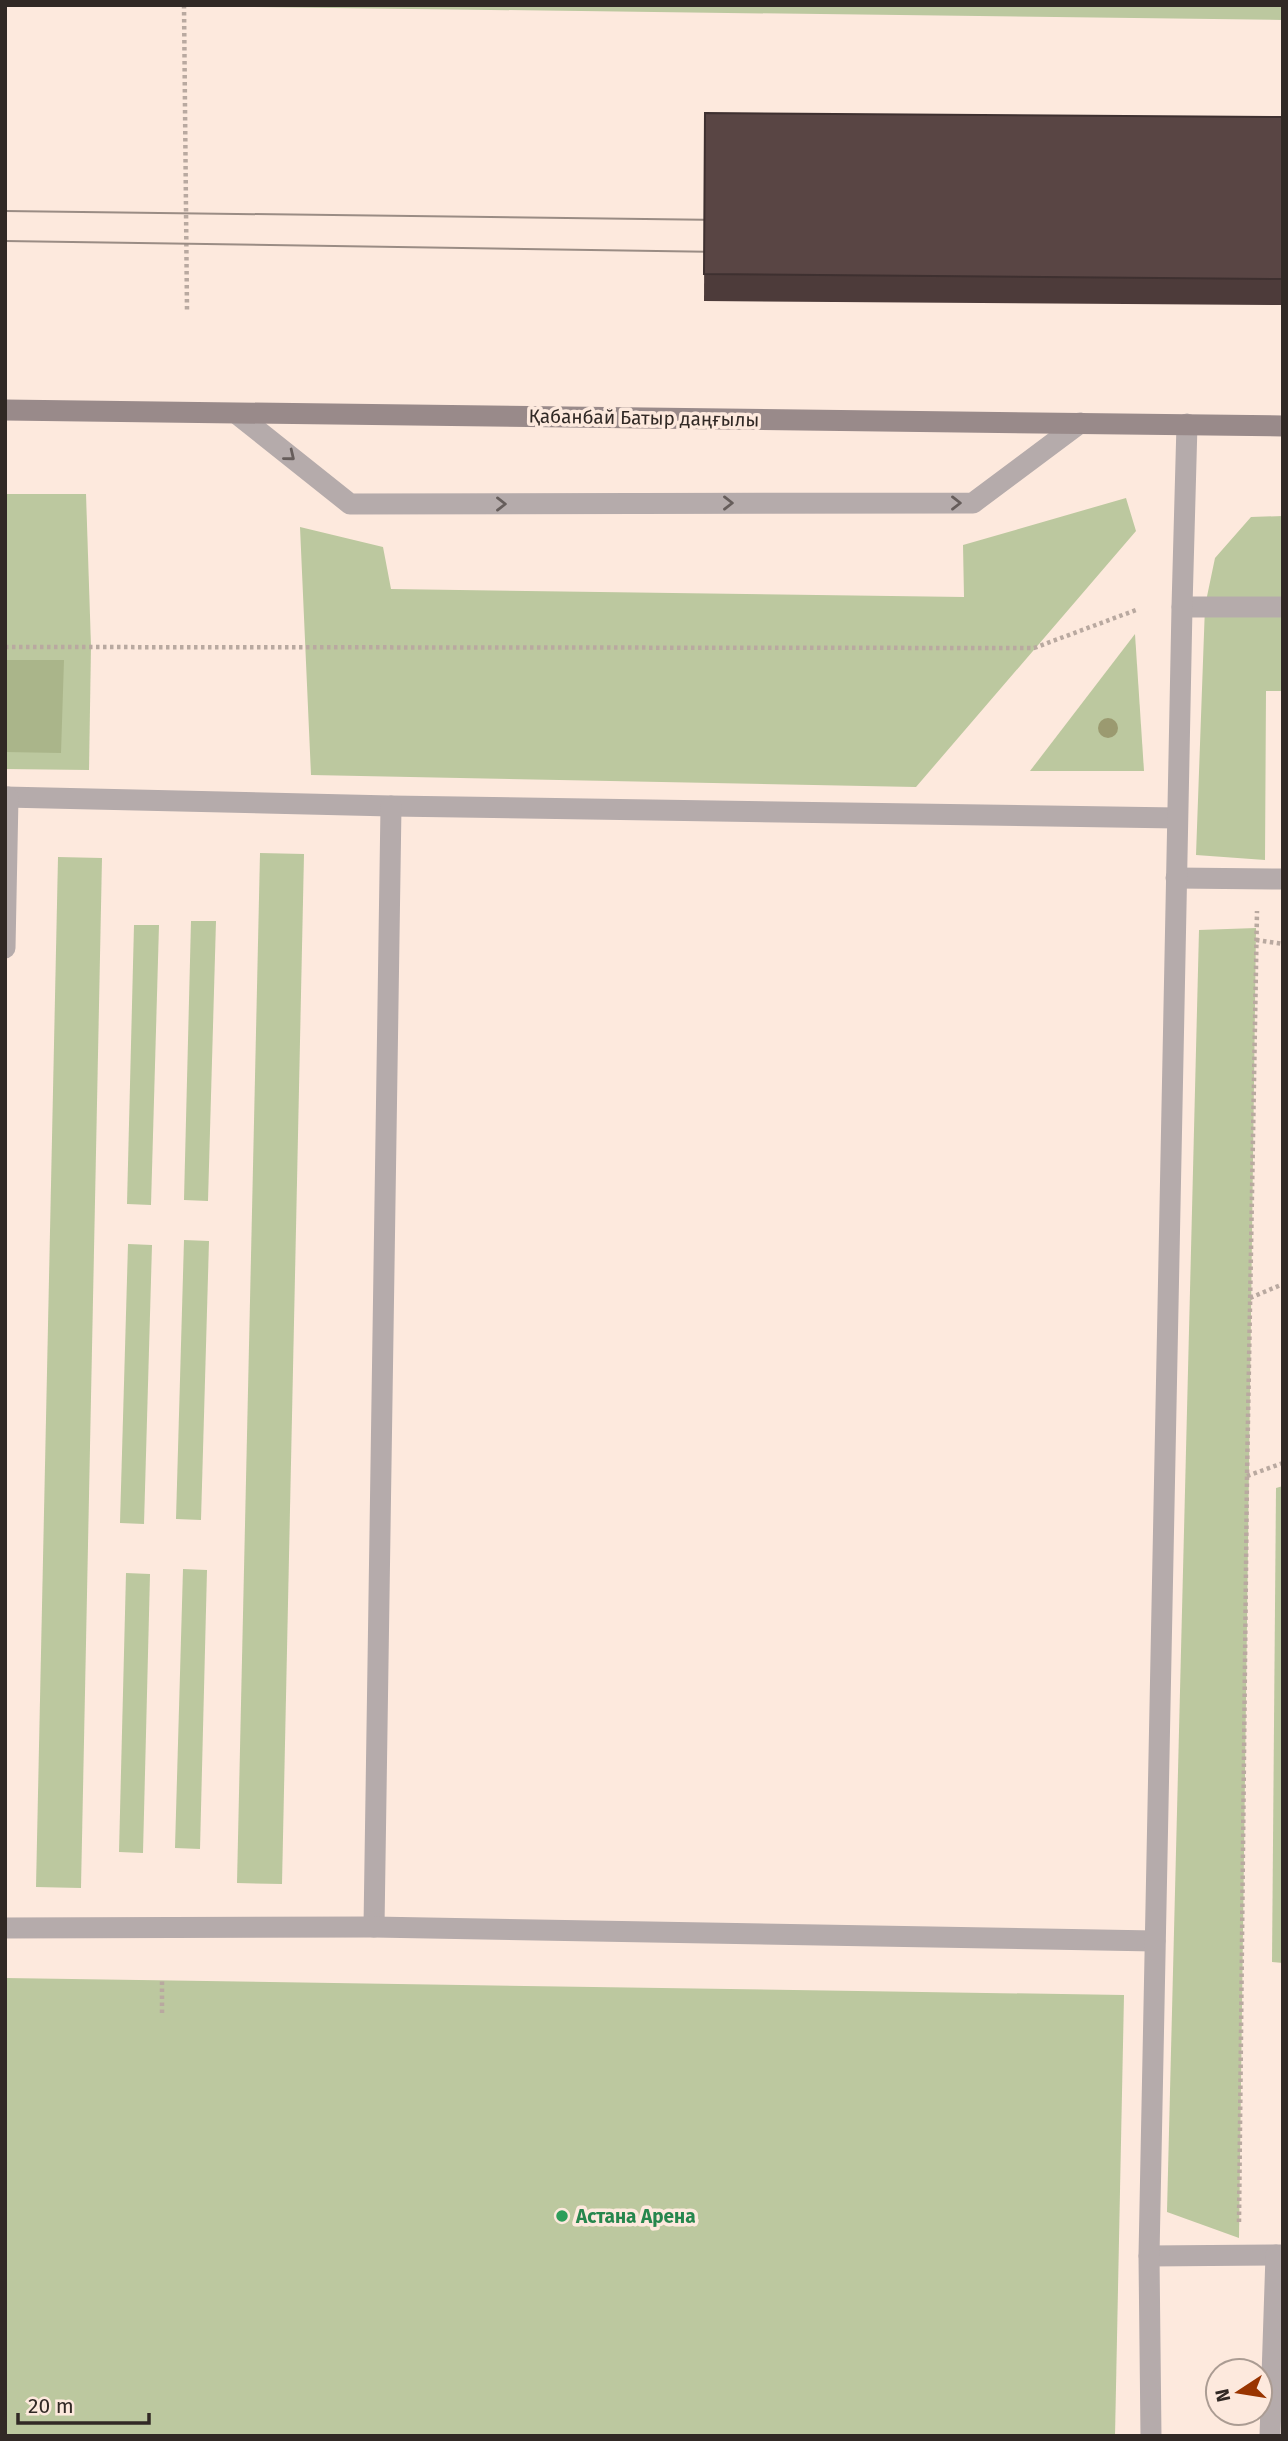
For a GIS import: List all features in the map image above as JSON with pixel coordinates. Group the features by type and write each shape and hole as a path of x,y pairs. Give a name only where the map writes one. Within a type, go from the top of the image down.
{"main road":[{"name":"Қабанбай Батыр даңғылы","path":"5,410 1283,426"}],"lane":[{"path":"237,414 350,504 973,503 1080,424"},
{"path":"1151,2436 1149,2256 1187,425"},
{"path":"1182,607 1283,607"},
{"path":"5,948 7,797 391,806 1177,818"},
{"path":"374,1927 391,806"},
{"path":"1176,878 1283,879"},
{"path":"5,1928 374,1927 1155,1941"},
{"path":"1149,2256 1279,2255 1278,2375 1270,2436"}],"path":[{"path":"184,5 187,310"},
{"path":"5,647 1034,648 1136,610"},
{"path":"1239,2256 1247,1476 1257,879"},
{"path":"1256,940 1283,944"},
{"path":"1250,1297 1283,1284"},
{"path":"1247,1476 1283,1463"},
{"path":"162,1980 162,2014"}],"green space":[{"path":"106,5 1283,5 1283,20"},
{"path":"5,494 86,494 91,646 89,770 5,769"},
{"path":"1126,498 1136,531 916,787 311,775 300,527 383,547 391,589 964,597 963,545"},
{"path":"1283,516 1283,691 1266,691 1265,860 1196,855 1205,606 1215,558 1251,517"},
{"path":"1135,634 1144,771 1030,771"},
{"path":"5,660 64,660 61,753 5,752"},
{"path":"260,853 304,854 282,1884 237,1883"},
{"path":"58,857 102,858 81,1888 36,1887"},
{"path":"191,921 216,921 208,1201 184,1200"},
{"path":"134,925 159,925 151,1205 127,1204"},
{"path":"1256,928 1239,2238 1167,2212 1199,930"},
{"path":"184,1240 209,1241 201,1520 176,1519"},
{"path":"128,1244 152,1245 144,1524 120,1523"},
{"path":"1283,1486 1283,1963 1272,1962 1276,1488"},
{"path":"183,1569 207,1570 200,1849 175,1848"},
{"path":"126,1573 150,1574 143,1853 119,1852"},
{"name":"Астана Арена","path":"5,1978 1124,1995 1115,2436 5,2436"}],"building":[{"path":"705,113 1283,117 1283,279 704,274"}],"tram line":[{"path":"5,211 723,220"},
{"path":"5,241 723,252"}],"place":[{"name":"Астана Арена","path":"562,2216"}]}
